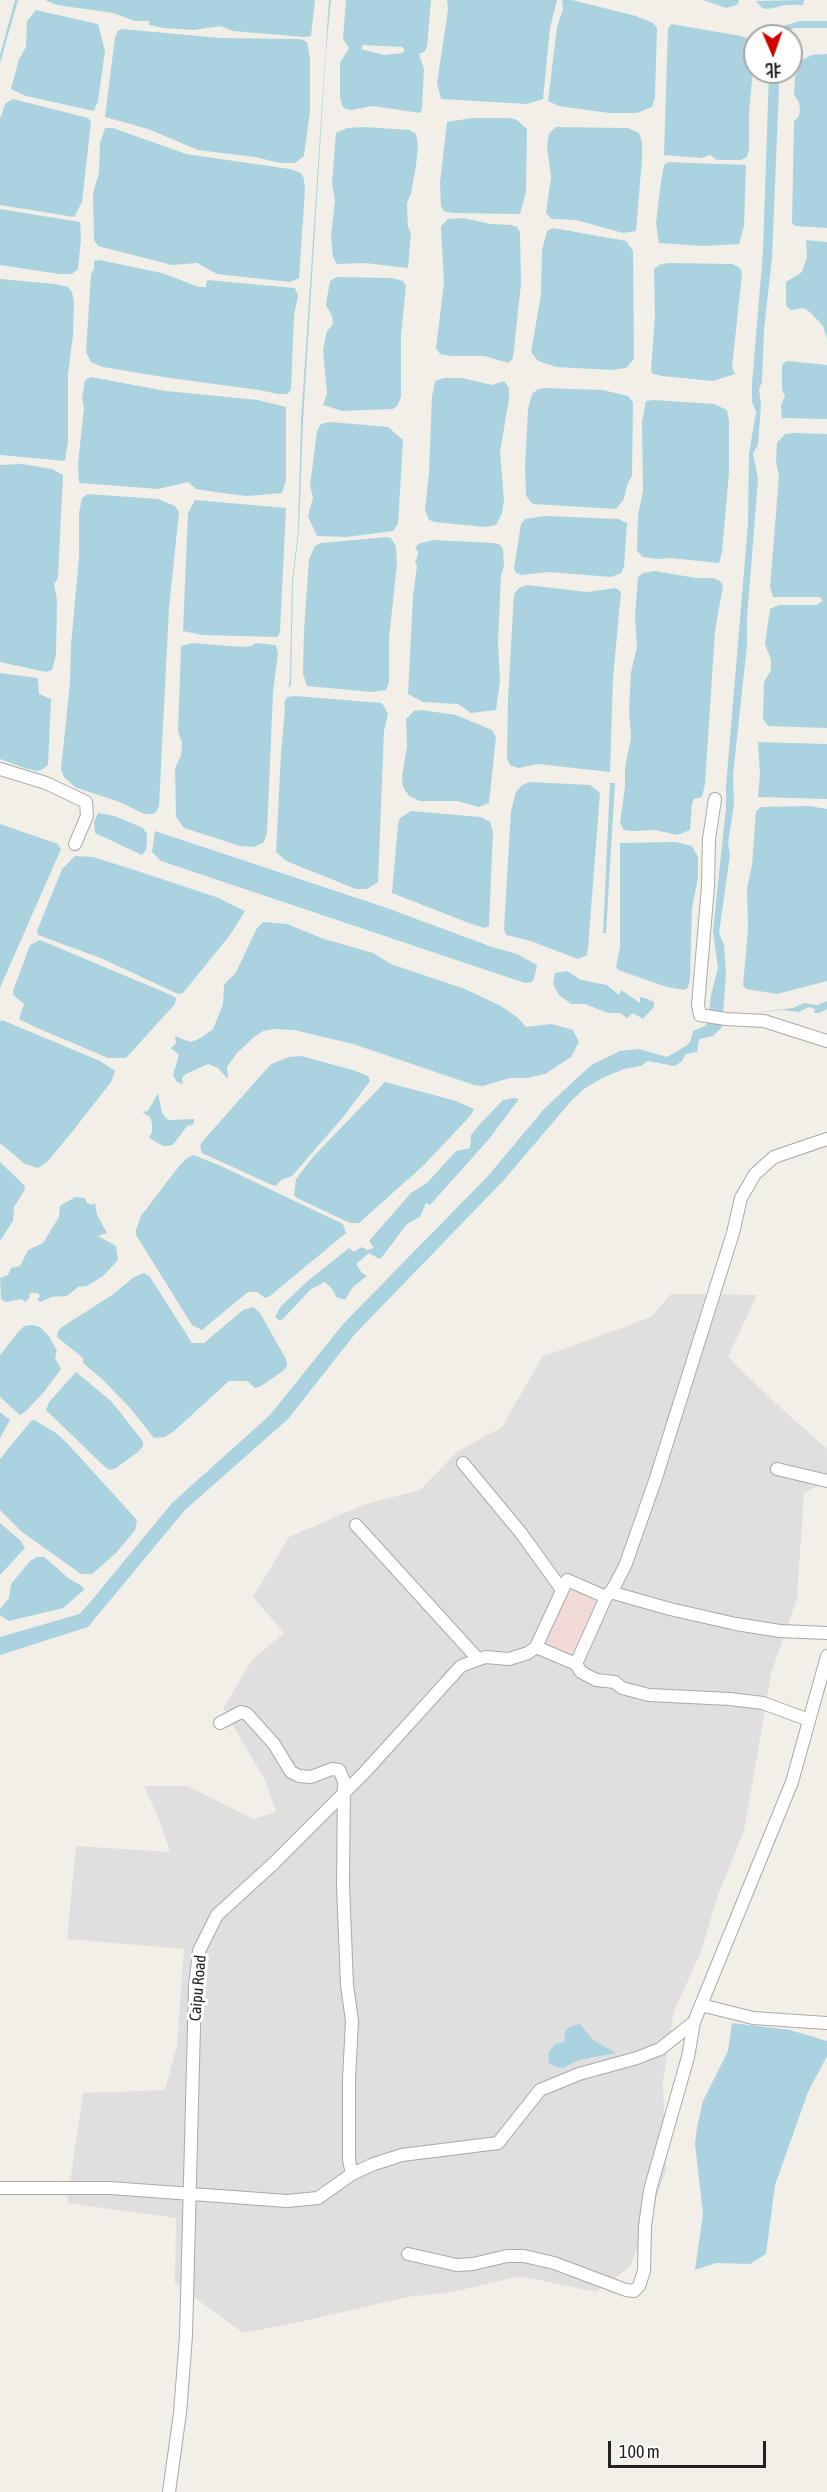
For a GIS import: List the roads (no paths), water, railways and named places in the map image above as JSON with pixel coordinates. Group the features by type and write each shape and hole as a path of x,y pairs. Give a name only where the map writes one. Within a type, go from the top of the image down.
{"street":[{"path":"0,769 46,783 86,802 87,816 75,844"},
{"path":"715,799 709,839 708,886 698,1005 700,1015 764,1021 827,1041"},
{"path":"576,1664 608,1594 625,1566 655,1481 704,1319 733,1233 741,1198 754,1174 774,1157 827,1139"},
{"path":"463,1463 521,1533 562,1590"},
{"path":"777,1469 827,1481"},
{"path":"356,1525 478,1659 485,1657 509,1659 528,1653 536,1647 567,1580 608,1594 736,1624 780,1631 827,1633"},
{"path":"536,1647 576,1664 581,1672 596,1680 615,1682 622,1688 649,1695 763,1703 809,1720"},
{"path":"408,2254 457,2265 473,2264 507,2256 524,2256 554,2263 626,2290 634,2290 639,2286 644,2271 645,2226 650,2190 688,2057 694,2022 792,1782 827,1656"},
{"name":"Caipu Road","path":"169,2492 180,2413 186,2336 195,1987 199,1951 217,1915 274,1863 343,1794 461,1666 478,1659"},
{"path":"220,1723 241,1712 247,1714 267,1736 291,1772 299,1776 311,1777 332,1769 339,1770 344,1781 346,1985 352,2022 349,2137 349,2160 352,2174"},
{"path":"701,2005 753,2018 827,2023"},
{"path":"0,2188 110,2188 287,2201 318,2198 352,2174 374,2164 402,2156 498,2143 540,2090 579,2074 637,2058 660,2049 694,2022"}],"water":[{"path":"15,0 18,0 0,63 0,55"},
{"path":"45,0 315,0 311,36 304,37 233,31 220,26 194,30 164,28 149,25 149,21 135,21 113,13 57,5"},
{"path":"329,0 331,0 303,421 299,530 293,581 291,685 286,689 290,675 292,581 298,531 301,421"},
{"path":"346,0 431,0 427,47 419,54 424,69 420,113 373,106 345,109 340,98 340,63 349,48 343,39","holes":["363,45 402,47 405,50 402,53 384,55 361,49"]},
{"path":"447,0 557,0 550,28 543,99 527,104 441,99 437,83 448,10"},
{"path":"562,0 572,0 636,16 653,23 657,28 655,97 652,107 637,113 609,113 559,106 548,101 557,27 563,9"},
{"path":"703,0 739,0 738,4 726,8"},
{"path":"804,0 803,5 785,5 768,9 762,8 756,1"},
{"path":"36,10 98,24 105,51 98,101 94,111 26,96 11,89 19,59 26,47 27,21"},
{"path":"800,21 827,21 827,28 803,28 803,24 790,24"},
{"path":"671,24 743,37 743,84 752,84 747,157 741,160 717,160 710,155 701,158 664,155 668,29"},
{"path":"122,29 220,38 300,39 307,42 310,59 310,111 304,156 295,163 280,163 255,157 198,150 148,129 105,117 115,37"},
{"path":"827,54 827,228 795,226 792,223 794,121 799,116 800,110 799,102 794,95 795,84 803,84 803,60 812,55"},
{"path":"769,84 779,84 772,258 764,330 762,382 759,389 761,405 758,445 753,453 758,479 747,645 733,775 734,805 728,843 730,855 719,933 724,945 726,974 722,1027 713,1036 699,1039 697,1052 686,1054 675,1066 647,1061 641,1066 624,1069 602,1078 584,1089 571,1101 504,1180 355,1334 288,1419 185,1510 88,1627 0,1655 0,1637 79,1614 87,1606 172,1503 270,1415 344,1323 488,1176 544,1109 578,1077 593,1064 620,1051 639,1049 667,1057 686,1046 690,1042 693,1031 705,1026 708,1021 711,995 718,968 713,931 726,807 748,523 749,454 756,412 752,402 752,383 763,251"},
{"path":"13,99 88,118 91,122 82,202 74,217 0,205 0,119 5,104"},
{"path":"472,118 509,118 517,120 527,129 526,192 520,214 452,213 444,211 441,206 440,182 447,122"},
{"path":"556,127 628,128 639,133 642,142 642,159 636,231 623,233 576,220 552,219 546,213 551,177 547,146 549,133"},
{"path":"105,128 113,128 186,154 290,169 301,173 305,190 299,278 290,282 217,274 197,263 172,265 98,246 94,240 93,193 99,173 100,143"},
{"path":"347,128 410,130 416,134 418,145 416,166 407,203 408,227 411,233 408,268 365,263 337,264 333,257 331,236 335,200 332,184 336,133"},
{"path":"668,162 746,165 744,226 739,244 703,246 659,243 656,223 664,165"},
{"path":"0,209 80,222 78,269 72,274 59,274 0,265"},
{"path":"463,218 491,224 511,225 517,227 520,232 521,284 513,358 509,363 484,356 440,354 436,348 444,283 441,226 448,219"},
{"path":"553,228 626,241 633,251 634,359 626,368 611,370 556,367 538,361 531,352 541,295 542,250 547,231"},
{"path":"806,240 827,242 827,339 823,326 810,312 803,308 791,310 786,306 786,282 802,272 807,257"},
{"path":"99,260 162,273 199,287 206,287 207,280 295,288 298,296 294,315 291,389 288,394 163,377 103,367 91,362 86,352 91,274 94,261"},
{"path":"661,264 733,264 740,268 742,274 732,367 735,374 713,381 653,374 651,370 655,316 654,269"},
{"path":"337,277 392,278 403,281 406,286 401,336 401,397 393,409 342,411 323,405 327,394 323,349 327,331 333,324 332,316 326,305 330,281"},
{"path":"0,279 55,284 68,287 72,292 73,335 68,374 68,441 65,461 0,455"},
{"path":"788,361 827,365 827,419 782,418 781,405 785,395 782,390 782,369 783,363"},
{"path":"91,377 166,391 258,400 286,407 286,480 282,493 247,496 196,489 188,482 158,489 79,482 78,464 84,407 82,398 85,380"},
{"path":"444,378 462,378 492,385 504,381 509,388 500,452 504,500 502,513 496,525 485,527 435,522 429,520 425,510 432,396 435,381"},
{"path":"544,388 603,390 628,396 633,402 632,476 624,499 616,509 533,504 526,495 528,409 532,394"},
{"path":"646,401 714,404 727,410 729,473 719,563 643,557 637,551 638,515 643,491 642,422"},
{"path":"331,422 388,427 403,440 398,524 393,531 347,537 317,536 308,516 313,497 310,486 317,431 321,424"},
{"path":"785,434 827,434 827,728 768,726 763,719 764,682 771,670 771,660 765,644 770,609 779,605 816,605 823,601 820,597 773,597 770,587 779,476 776,461 777,443"},
{"path":"22,464 52,469 63,475 58,578 54,584 57,600 56,655 52,670 46,672 0,662 0,465"},
{"path":"88,494 158,499 175,506 179,512 169,608 159,806 152,814 144,814 122,803 75,787 64,777 61,769 79,557 79,513 82,498"},
{"path":"195,500 286,508 280,632 277,637 202,635 183,631 188,513"},
{"path":"545,516 618,519 627,523 624,567 621,573 611,577 549,572 521,575 516,573 514,568 521,524 525,519"},
{"path":"391,538 396,547 397,564 389,638 389,682 386,690 372,692 307,686 303,674 304,631 309,559 315,546 321,543"},
{"path":"434,540 493,543 499,544 503,549 504,566 501,576 498,643 500,681 496,710 471,713 458,704 423,702 408,694 413,596 417,566 415,562 418,555 415,549 418,544"},
{"path":"655,571 696,578 713,578 720,581 723,586 715,631 705,784 702,797 694,799 692,804 690,830 677,835 655,830 624,830 620,823 625,767 631,738 629,711 631,672 637,647 635,617 638,577 643,573"},
{"path":"527,585 587,592 616,588 621,592 613,678 610,772 538,764 518,768 510,765 507,758 508,699 514,594 519,588"},
{"path":"193,643 242,647 256,643 276,645 278,653 273,692 267,832 264,842 254,847 240,846 184,828 176,817 175,768 181,756 182,743 178,731 181,646"},
{"path":"0,673 38,678 39,694 51,699 48,765 43,769 37,771 27,769 0,759"},
{"path":"287,697 382,703 388,714 384,731 378,882 367,889 356,889 286,861 276,852 284,703"},
{"path":"414,711 456,715 492,730 496,737 489,803 479,807 457,801 420,801 409,796 403,787 402,777 407,746 406,719"},
{"path":"758,742 827,744 827,799 758,797 760,774"},
{"path":"530,782 590,785 600,793 588,948 587,955 578,959 531,941 506,935 504,929 511,811 516,792 522,785"},
{"path":"610,783 615,783 606,933 603,933"},
{"path":"809,806 827,809 827,981 777,994 746,989 743,985 748,930 747,888 752,865 756,811 761,807"},
{"path":"411,811 481,817 490,822 493,832 489,926 484,928 466,922 392,893 398,825 400,818"},
{"path":"98,813 115,816 143,828 147,834 147,841 146,850 142,855 95,833 94,822"},
{"path":"0,824 58,844 61,849 0,988"},
{"path":"155,831 517,954 537,965 534,979 532,982 525,983 161,861 152,852"},
{"path":"676,842 692,846 698,857 698,878 692,908 690,979 688,988 684,990 667,987 618,970 616,967 620,947 620,843"},
{"path":"75,856 93,857 122,866 216,897 245,911 230,935 183,993 178,994 103,959 38,935 37,931 62,869"},
{"path":"263,922 287,924 324,939 373,953 391,964 465,989 501,1006 526,1027 552,1024 573,1030 579,1042 571,1057 545,1074 527,1078 510,1078 483,1086 474,1085 353,1044 294,1030 274,1029 263,1031 237,1053 227,1067 228,1079 218,1068 208,1064 186,1074 182,1078 183,1084 177,1082 173,1075 179,1055 171,1048 176,1043 175,1036 190,1042 199,1039 213,1029 223,1004 224,985 236,972 257,928"},
{"path":"40,940 171,995 176,998 175,1004 126,1058 108,1058 35,1027 19,1019 24,1004 13,995 13,991 30,945"},
{"path":"567,971 581,980 607,985 619,995 621,990 640,1003 640,997 648,999 654,1002 654,1007 643,1019 633,1013 627,1018 620,1013 608,1013 585,1004 571,1004 559,995 553,984 555,973"},
{"path":"827,1001 827,1009 819,1013 814,1013 815,1009 809,1007 799,1012 783,1010 751,1013 793,1008 804,1003 817,1005"},
{"path":"2,1020 100,1061 115,1071 111,1082 72,1132 48,1161 38,1168 25,1164 0,1143 0,1022"},
{"path":"301,1056 353,1070 368,1076 370,1081 344,1116 292,1176 281,1180 276,1186 272,1185 202,1153 200,1146 202,1142 271,1064 289,1057"},
{"path":"385,1082 456,1101 474,1109 424,1165 359,1223 350,1223 297,1198 294,1195 296,1179 313,1157"},
{"path":"158,1093 162,1113 168,1120 194,1119 194,1124 187,1126 173,1145 163,1146 149,1138 152,1123 150,1117 142,1112 148,1111"},
{"path":"519,1099 489,1139 430,1205 426,1203 420,1217 407,1224 382,1257 379,1259 369,1253 356,1264 367,1276 353,1287 345,1300 336,1297 325,1282 311,1289 283,1319 280,1321 275,1317 281,1306 349,1248 354,1252 361,1247 367,1250 374,1248 369,1241 411,1193 427,1183 456,1151 470,1148 471,1135 480,1124 503,1100"},
{"path":"193,1155 343,1224 346,1233 270,1296 265,1298 257,1292 248,1292 202,1330 192,1325 136,1235 141,1216 179,1166"},
{"path":"0,1162 25,1186 14,1207 13,1221 0,1241"},
{"path":"75,1197 85,1198 87,1203 92,1205 95,1203 97,1215 107,1233 98,1236 116,1246 118,1260 103,1276 87,1286 78,1287 67,1296 51,1297 41,1302 37,1300 40,1296 38,1293 29,1294 30,1298 25,1302 22,1299 6,1302 1,1299 0,1278 8,1275 11,1268 20,1266 28,1250 43,1243 59,1217 60,1206"},
{"path":"144,1273 150,1277 192,1343 204,1343 243,1310 253,1307 260,1313 286,1359 287,1366 283,1371 255,1388 247,1381 229,1381 173,1432 165,1437 154,1438 130,1408 83,1363 83,1358 57,1337 62,1327 112,1295 134,1277"},
{"path":"24,1326 40,1327 49,1336 57,1351 55,1358 61,1369 44,1392 20,1415 0,1397 0,1355"},
{"path":"76,1372 111,1401 143,1441 143,1446 138,1452 116,1468 110,1470 105,1467 46,1410 49,1402"},
{"path":"0,1412 10,1420 0,1438"},
{"path":"34,1420 56,1433 67,1443 137,1520 135,1530 117,1552 92,1574 81,1574 22,1532 0,1510 0,1459"},
{"path":"0,1523 20,1540 25,1548 0,1575"},
{"path":"37,1557 44,1557 68,1578 82,1586 84,1590 63,1608 9,1621 0,1615 0,1609 9,1598 11,1584 30,1561"},
{"path":"732,2023 790,2030 827,2041 827,2056 808,2092 775,2185 766,2254 750,2264 716,2263 695,2270 703,2214 695,2144 697,2127 703,2101 728,2051"},
{"path":"580,2024 593,2040 616,2053 579,2060 563,2068 549,2063 548,2053 555,2044 564,2042 565,2032 569,2027"}]}
